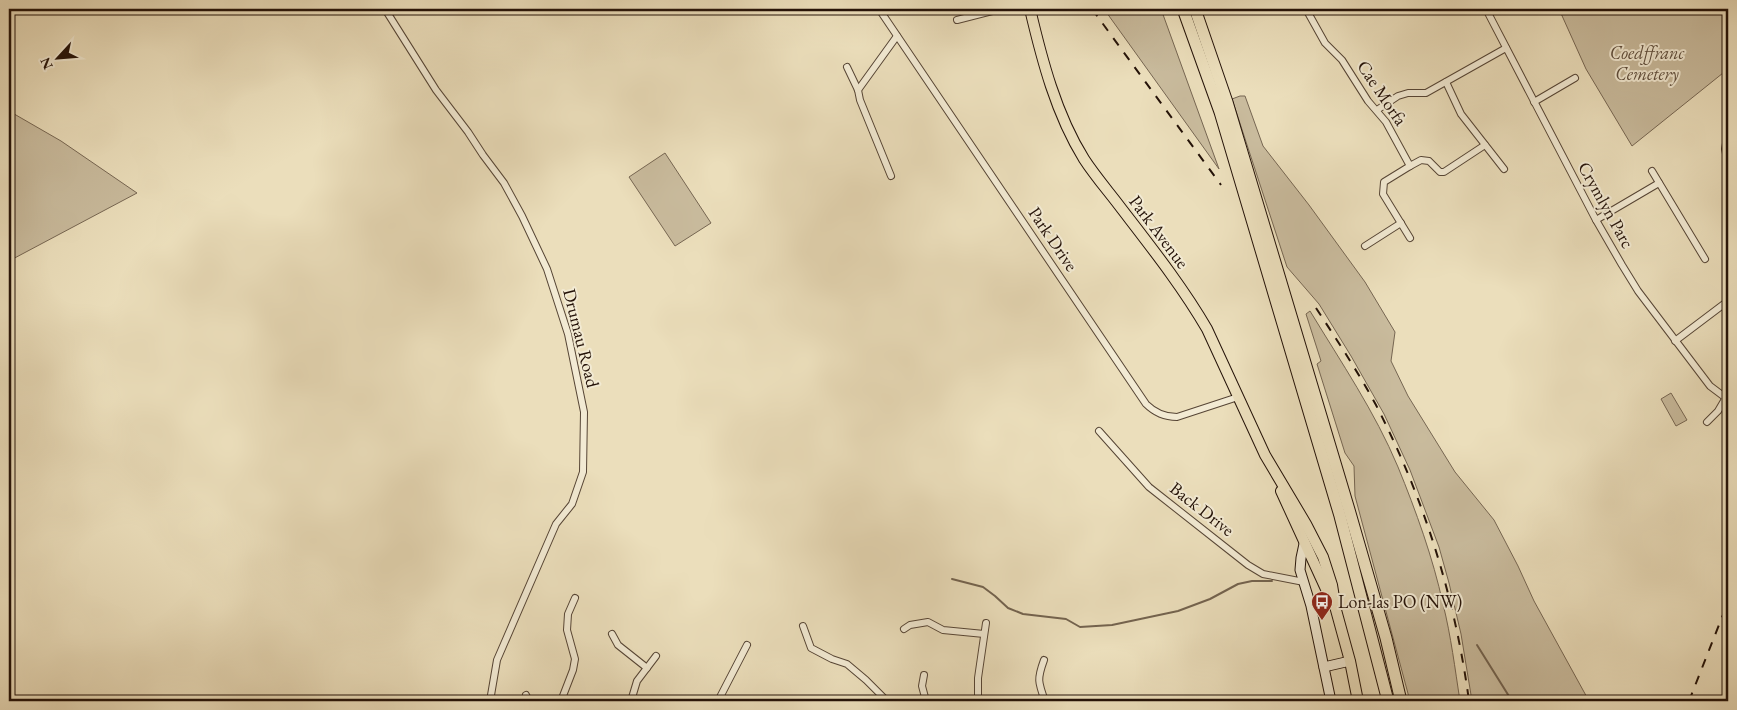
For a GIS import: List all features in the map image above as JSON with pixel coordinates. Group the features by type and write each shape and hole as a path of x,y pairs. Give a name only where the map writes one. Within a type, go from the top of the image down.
{"highway":[{"path":"1183,9 1220,112 1329,478 1388,701"},
{"path":"1195,9 1227,102 1350,513 1386,638 1401,701"}],"main road":[{"name":"Park Avenue","path":"1030,9 1038,44 1066,124 1084,159 1134,224 1207,329 1274,472 1304,544 1336,610"},
{"name":"Park Avenue","path":"1274,472 1292,500 1327,567 1336,610"},
{"path":"1304,544 1300,563 1331,701"},
{"path":"1304,582 1305,574 1313,563 1316,544"},
{"path":"1336,610 1350,661 1358,701"},
{"path":"1324,667 1350,661"}],"street":[{"name":"Drumau Road","path":"385,9 436,90 504,183 522,216 547,269 568,334 584,412 583,472 572,504 556,524 497,660 490,701"},
{"name":"Park Drive","path":"879,9 1146,404 1157,413 1168,417 1177,417 1238,396"},
{"path":"957,20 1000,9"},
{"name":"Cae Morfa","path":"1306,9 1325,43 1342,60 1368,101 1386,122 1410,166"},
{"name":"Crymlyn Parc","path":"1486,9 1596,220 1638,291 1710,386 1727,396 1718,411 1707,422"},
{"path":"858,90 896,36"},
{"path":"1377,110 1398,96 1408,93 1426,93 1506,48"},
{"path":"847,67 858,90 860,100 891,176"},
{"path":"1534,102 1575,78"},
{"path":"1446,82 1460,114 1504,169"},
{"path":"1728,132 1725,149 1728,163"},
{"path":"1410,238 1383,194 1384,182 1421,160 1429,161 1440,172 1485,145"},
{"path":"1652,171 1705,259"},
{"path":"1596,220 1659,183"},
{"path":"1365,246 1401,223"},
{"path":"1675,341 1728,301"},
{"name":"Back Drive","path":"1099,431 1149,487 1248,565 1263,574 1304,582"},
{"path":"561,701 575,658 567,630 568,614 575,598"},
{"path":"904,629 910,625 928,622 944,630 984,634"},
{"path":"971,701 978,700 978,678 986,623"},
{"path":"803,626 811,648 832,659 847,664 887,701"},
{"path":"612,634 618,645 647,668"},
{"path":"718,701 747,645"},
{"path":"631,701 637,681 656,656"},
{"path":"1044,660 1038,676 1045,701"},
{"path":"924,675 922,686 926,701"}],"green space":[{"path":"1104,9 1161,9 1219,169"},
{"name":"Coedffranc Cemetery","path":"1559,9 1728,9 1728,69 1632,146 1586,69"},
{"path":"1245,96 1263,146 1365,282 1395,332 1391,361 1408,396 1455,472 1494,520 1534,601 1589,701 1472,701 1461,634 1449,583 1439,547 1410,470 1384,414 1351,356 1319,304 1287,267 1232,99"},
{"path":"9,111 61,141 137,193 9,261"},
{"path":"665,153 711,223 675,246 629,177"},
{"path":"1310,311 1379,427 1398,467 1429,552 1439,587 1451,640 1460,701 1410,701 1355,496 1354,466 1345,453 1317,364 1321,361 1306,314"},
{"path":"1671,393 1687,420 1676,426 1661,399"}],"waterway":[{"path":"952,579 983,587 1008,608 1023,614 1066,619 1080,627 1112,625 1178,611 1210,599 1238,584 1252,581 1272,581"},
{"path":"1477,645 1512,701"}],"railway":[{"path":"1092,9 1221,185"},
{"path":"1316,308 1355,368 1376,405 1409,476 1423,512 1446,586 1463,662 1469,701"},
{"path":"1689,701 1728,602"}],"place":[{"name":"Lon-las PO (NW)","path":"1322,621"}]}
